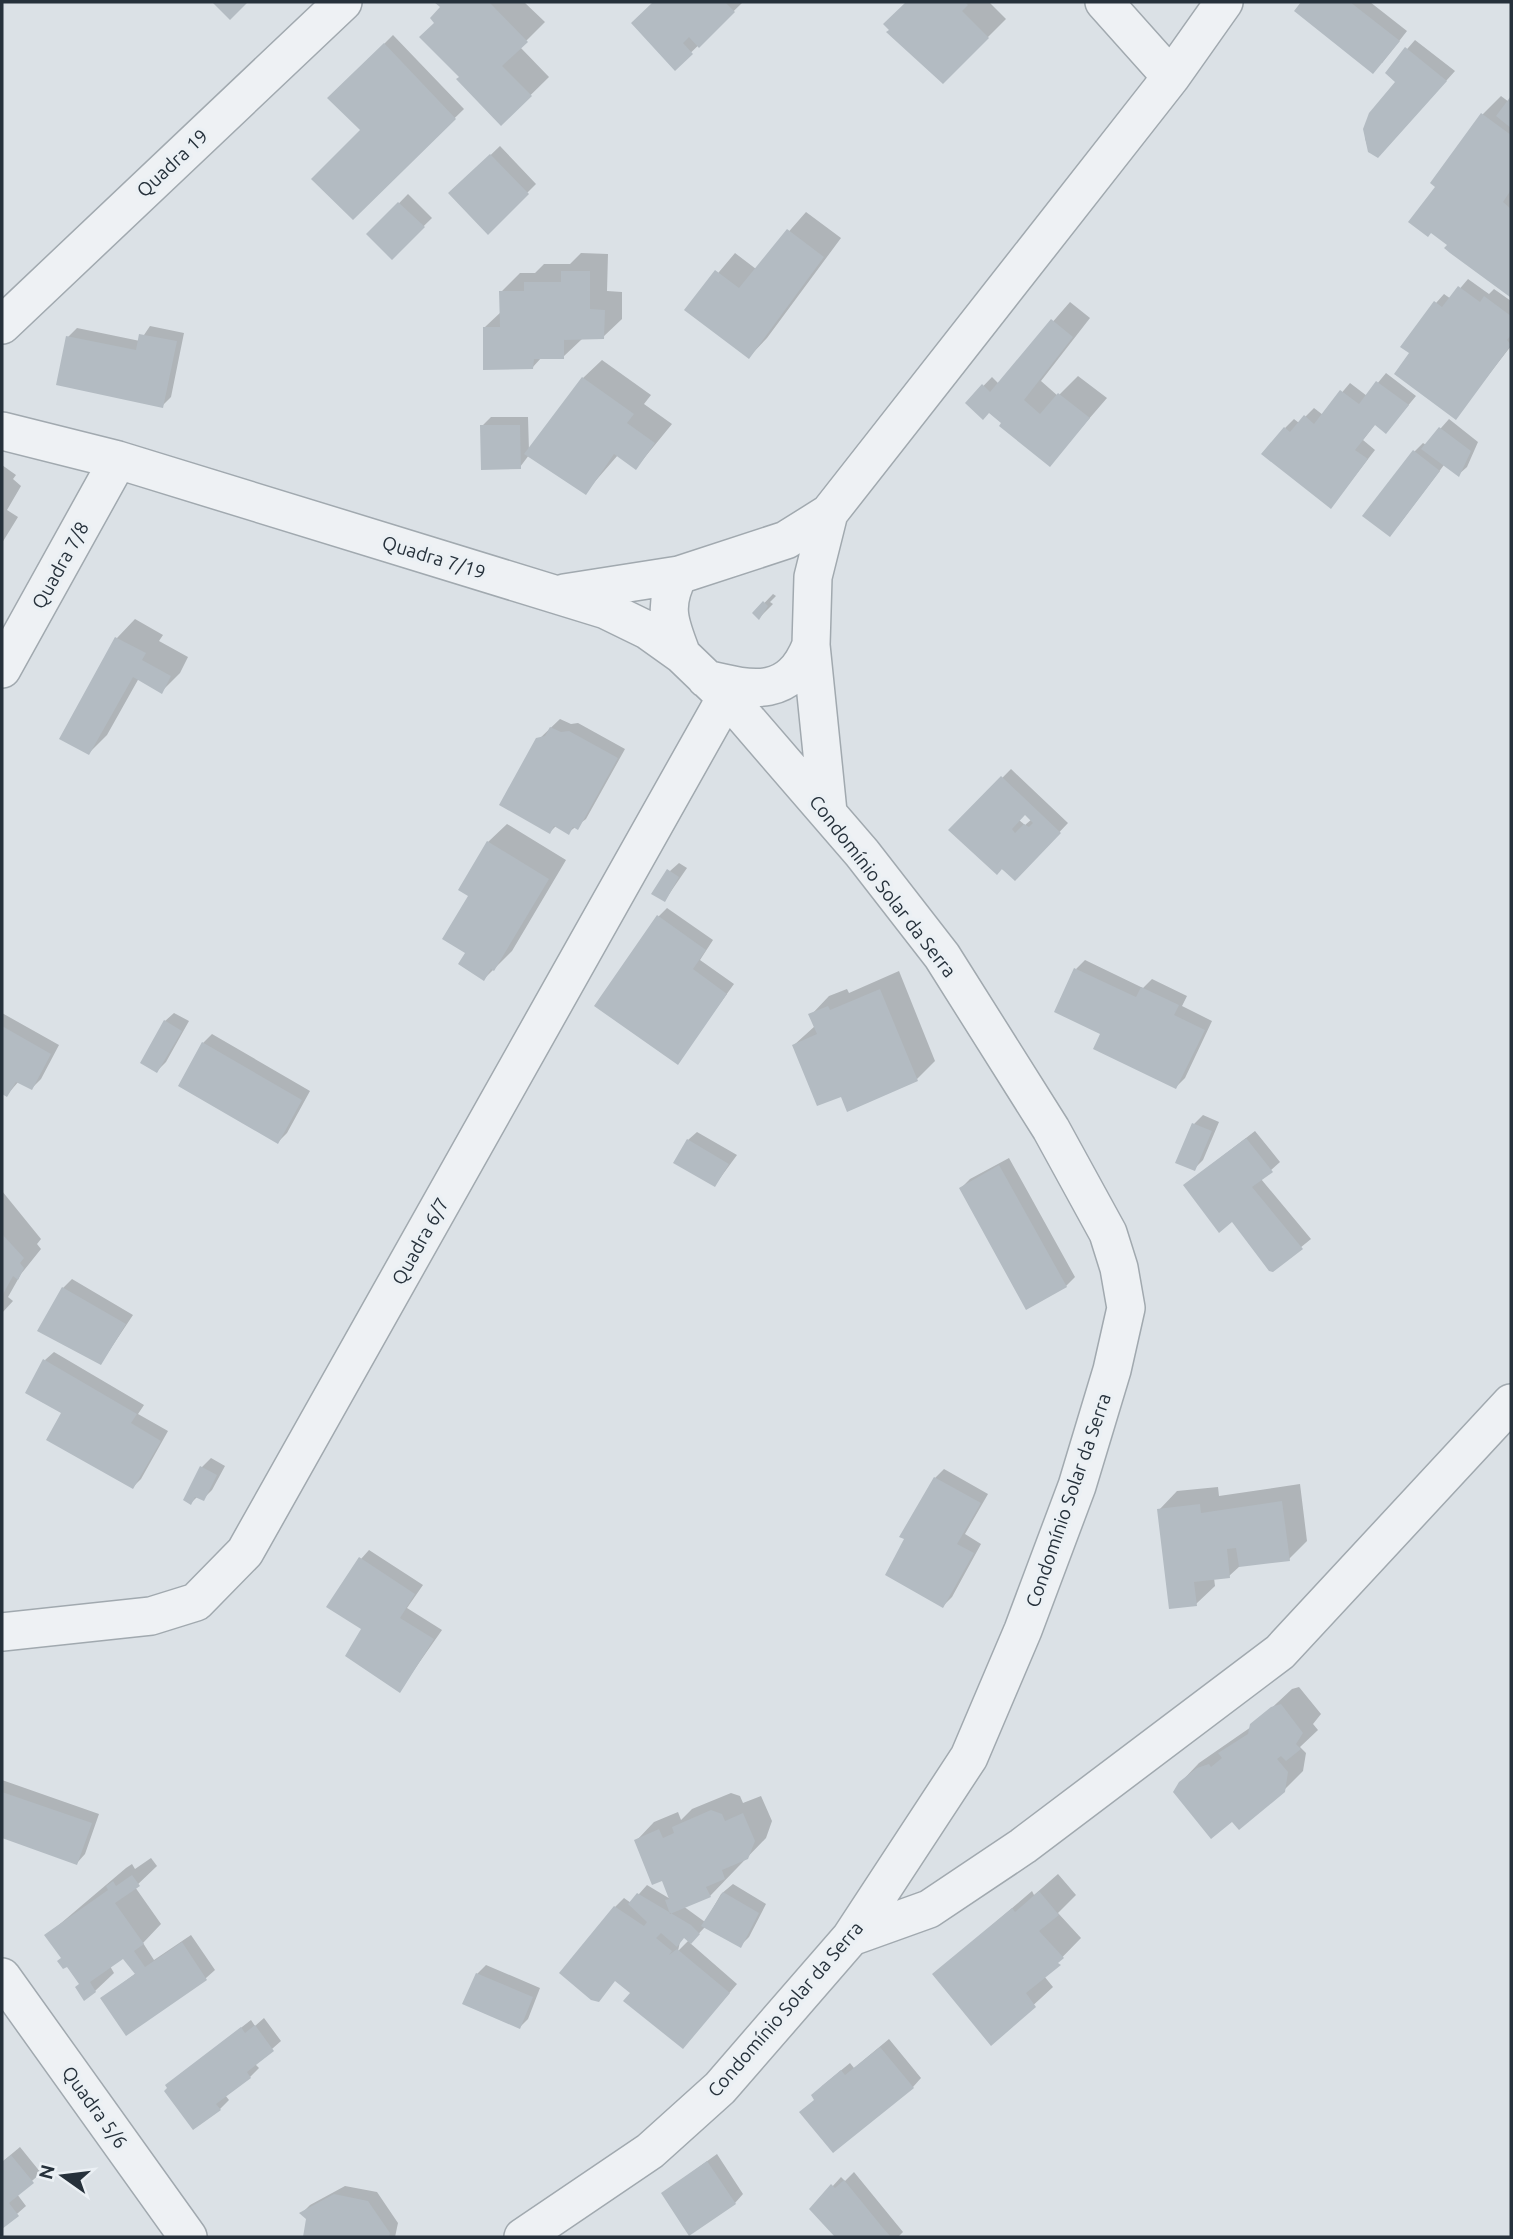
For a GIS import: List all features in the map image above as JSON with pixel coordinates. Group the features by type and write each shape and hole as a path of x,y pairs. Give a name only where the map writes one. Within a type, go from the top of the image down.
{"street":[{"name":"Quadra 19","path":"2,325 342,2"},
{"path":"1104,2 1171,77"},
{"path":"556,594 679,575 786,540 829,513 1171,77 1224,2"},
{"name":"Quadra 7/19","path":"2,431 118,460 606,610 647,630 705,677"},
{"name":"Quadra 7/8","path":"2,669 118,460"},
{"path":"828,812 811,645 813,577 829,513"},
{"path":"679,575 670,593 670,622 705,677 738,687 761,687 789,680 805,661 811,645"},
{"name":"Condomínio Solar da Serra","path":"523,2237 650,2151 720,2088 851,1937 969,1757 1023,1630 1077,1486 1112,1370 1126,1308 1119,1268 1108,1233 1051,1129 942,956 828,812 705,677"},
{"name":"Quadra 6/7","path":"2,1632 150,1616 196,1602 245,1552 705,677"},
{"path":"851,1937 929,1909 1023,1846 1280,1652 1511,1403"},
{"name":"Quadra 5/6","path":"2,1977 188,2237"}],"building":[{"path":"212,2 248,2 230,20"},
{"path":"434,2 489,2 528,42 502,66 532,96 501,126 456,79 459,77 419,37 434,23 430,18 440,7"},
{"path":"653,2 725,2 735,12 699,48 689,37 683,43 693,54 675,71 631,23"},
{"path":"906,2 965,2 968,5 962,11 989,38 943,84 886,32 889,30 883,24"},
{"path":"1301,2 1350,2 1400,41 1373,74 1294,11"},
{"path":"384,43 456,119 353,220 311,179 360,130 327,98"},
{"path":"1405,47 1447,81 1378,158 1368,152 1363,129 1369,113 1395,82 1385,73"},
{"path":"1511,96 1511,128 1496,116"},
{"path":"1481,113 1511,135 1511,190 1503,202 1511,209 1510,297 1450,253 1444,248 1447,245 1431,233 1428,237 1408,222 1435,187 1430,183"},
{"path":"490,154 529,194 488,235 448,193"},
{"path":"398,202 425,227 392,260 366,234"},
{"path":"787,229 824,257 749,359 684,310 715,270 739,288"},
{"path":"561,271 590,271 590,309 605,310 604,339 564,340 564,359 534,359 533,369 483,370 483,327 500,327 499,291 524,291 524,282 561,282"},
{"path":"1458,286 1480,302 1484,296 1511,316 1511,335 1507,340 1511,345 1456,420 1394,374 1409,353 1400,347 1434,301 1442,307"},
{"path":"1051,319 1073,337 1024,400 1040,414 1058,393 1090,418 1050,467 999,426 1001,423 989,413 983,420 965,403 982,384 990,392"},
{"path":"139,334 177,341 163,408 56,385 66,336 136,350"},
{"path":"582,377 634,414 627,423 655,443 636,470 614,454 586,495 524,454"},
{"path":"1376,381 1409,405 1386,434 1375,425 1355,450 1368,459 1331,509 1261,454 1284,427 1290,432 1304,415 1314,424 1340,390 1359,404"},
{"path":"480,425 520,425 521,469 481,470"},
{"path":"1439,427 1471,451 1459,477 1421,449"},
{"path":"1413,450 1440,471 1390,537 1362,516"},
{"path":"763,601 768,606 759,620 752,613"},
{"path":"115,637 146,653 142,660 171,676 162,694 133,677 89,755 59,739"},
{"path":"550,727 561,732 569,731 618,758 578,830 573,827 569,835 554,826 550,834 499,805 536,738 545,736"},
{"path":"1001,776 1061,833 1015,881 1002,869 997,875 948,830","holes":["1025,815 1033,823 1029,827 1024,824 1015,833 1012,829"]},
{"path":"487,841 549,879 494,971 491,969 484,981 458,964 465,953 442,939 468,896 458,890"},
{"path":"667,869 679,877 665,902 651,894"},
{"path":"657,915 706,950 693,969 727,994 678,1065 594,1006"},
{"path":"1074,968 1136,997 1141,987 1179,1005 1174,1015 1205,1030 1176,1089 1093,1049 1100,1034 1054,1012"},
{"path":"880,989 918,1081 847,1112 841,1097 817,1106 792,1045 817,1034 808,1014 828,1006 830,1010"},
{"path":"164,1020 182,1031 157,1073 140,1063"},
{"path":"2,1026 51,1054 32,1090 16,1082 7,1097 2,1094"},
{"path":"202,1042 302,1100 278,1144 178,1086"},
{"path":"1192,1123 1212,1131 1195,1171 1175,1163"},
{"path":"1246,1138 1273,1172 1252,1187 1303,1249 1273,1272 1269,1271 1232,1222 1219,1233 1183,1185"},
{"path":"687,1139 729,1164 715,1187 673,1163"},
{"path":"999,1165 1067,1287 1026,1310 959,1188"},
{"path":"2,1234 24,1258 20,1263 24,1268 18,1280 13,1276 2,1296"},
{"path":"62,1287 126,1324 101,1365 37,1331"},
{"path":"43,1359 137,1414 131,1423 161,1441 133,1489 46,1440 61,1413 25,1393"},
{"path":"200,1466 217,1475 204,1501 195,1497 191,1505 183,1500"},
{"path":"934,1477 981,1503 957,1544 974,1553 943,1608 885,1575 904,1539 899,1537"},
{"path":"1282,1501 1290,1561 1239,1567 1236,1548 1227,1549 1230,1578 1194,1582 1197,1606 1169,1609 1157,1509 1200,1504 1201,1513"},
{"path":"359,1557 415,1594 400,1618 434,1639 400,1693 345,1656 361,1629 326,1607"},
{"path":"1281,1704 1303,1733 1296,1744 1301,1749 1286,1761 1281,1756 1277,1759 1288,1772 1285,1792 1239,1830 1232,1822 1211,1839 1173,1792 1179,1782 1197,1768 1209,1764 1211,1767 1222,1758 1218,1753 1248,1734 1250,1724 1271,1707"},
{"path":"2,1792 92,1823 77,1865 2,1838"},
{"path":"711,1810 722,1814 725,1821 743,1813 755,1841 748,1859 722,1870 725,1879 706,1887 711,1897 670,1914 665,1900 669,1899 662,1881 652,1885 634,1840 659,1829 663,1838 674,1833 672,1827"},
{"path":"132,1875 140,1886 115,1903 144,1944 134,1951 145,1967 182,1942 207,1980 126,2036 100,1998 135,1974 123,1959 90,1982 96,1992 84,2001 75,1987 79,1984 67,1967 63,1969 57,1961 61,1958 44,1935 108,1890 106,1886 113,1881 116,1886"},
{"path":"1039,1891 1059,1915 1039,1931 1064,1958 1058,1963 1061,1965 1026,1993 1036,2007 991,2046 932,1974 1012,1908 1015,1912"},
{"path":"723,1892 759,1913 741,1948 701,1926"},
{"path":"637,1893 691,1925 700,1934 691,1944 684,1938 677,1947 661,1933 656,1938 672,1951 669,1955 677,1949 730,1993 683,2049 623,2001 630,1993 615,1981 599,2002 591,2000 559,1973 614,1906 644,1926 647,1922 628,1904"},
{"path":"476,1973 533,1997 520,2029 462,2004"},
{"path":"255,2025 274,2051 247,2072 251,2078 216,2104 221,2110 193,2130 164,2091 167,2088 165,2085 241,2027 245,2033"},
{"path":"880,2047 914,2088 833,2153 799,2112 814,2100 811,2095 841,2070 845,2075"},
{"path":"11,2155 34,2183 9,2203 19,2216 2,2229 2,2162"},
{"path":"707,2161 736,2204 689,2236 661,2193"},
{"path":"844,2180 891,2237 835,2237 809,2209 831,2184 835,2188"},
{"path":"334,2194 368,2201 390,2233 389,2237 303,2237 306,2219 299,2213"}]}
